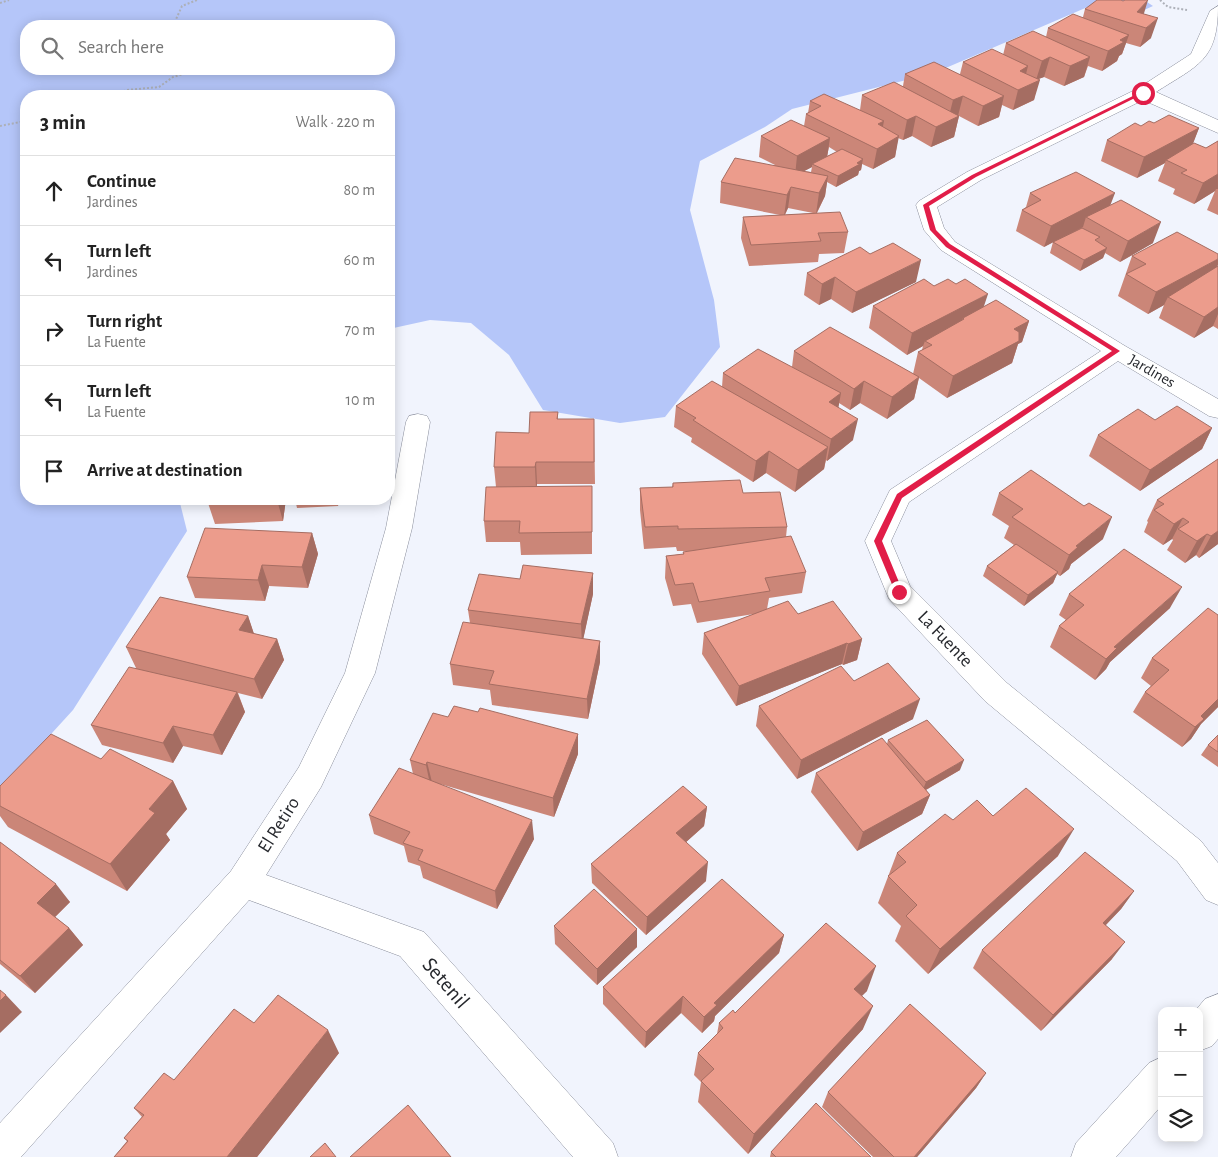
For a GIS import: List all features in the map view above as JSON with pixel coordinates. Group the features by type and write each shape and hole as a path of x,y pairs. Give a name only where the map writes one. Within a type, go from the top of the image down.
{"street":[{"name":"Jardines","path":"1218,11 1198,57 1143,93 974,176 926,205 934,230 948,246 1117,351 1218,410"},
{"path":"1143,93 1218,127"},
{"name":"La Fuente","path":"1117,351 899,496 878,541 899,592 996,692 1188,851 1218,889"},
{"name":"El Retiro","path":"0,1152 243,882 310,777 360,673 399,528 418,422"},
{"name":"Setenil","path":"243,882 412,944 599,1157"},
{"path":"1203,1029 1218,1012"},
{"path":"1090,1157 1158,1080"}],"path":[{"path":"0,3 9,0"},
{"path":"176,20 182,6 197,0"},
{"path":"127,90 160,87 177,75"},
{"path":"0,126 20,122"}],"shaded area":[{"path":"0,0 1144,0 1153,6 1142,11 1090,6 934,73 792,109 765,127 700,161 690,210 714,300 720,347 665,417 620,423 543,410 509,355 471,323 430,320 395,328 395,90 20,90 20,505 180,505 187,531 73,710 0,790"}],"building":[{"path":"1097,0 1148,0 1137,12 1158,18 1146,28 1085,9"},
{"path":"1073,14 1129,35 1120,40 1124,42 1108,51 1048,28"},
{"path":"1033,31 1090,57 1070,66 1050,57 1042,61 1006,43"},
{"path":"992,49 1028,66 1020,71 1040,80 1018,90 963,62"},
{"path":"934,62 1004,96 983,106 963,96 953,100 905,74"},
{"path":"894,82 959,116 936,127 916,116 907,120 862,95"},
{"path":"824,94 884,121 878,124 899,136 877,149 806,114 821,106 810,101"},
{"path":"1169,115 1199,128 1144,157 1107,140 1135,123 1141,126 1149,121 1154,123"},
{"path":"791,120 830,138 797,156 761,136"},
{"path":"1218,141 1218,174 1203,183 1181,173 1187,170 1166,160 1194,143 1206,148"},
{"path":"842,149 863,159 857,163 860,164 838,176 812,164"},
{"path":"735,158 828,176 819,193 791,187 787,195 721,182"},
{"path":"1076,172 1115,193 1051,226 1022,210 1041,200 1030,193"},
{"path":"1121,200 1161,222 1128,241 1086,217"},
{"path":"840,212 848,232 818,233 821,241 751,245 743,217"},
{"path":"1082,228 1100,237 1095,240 1107,248 1084,260 1053,242"},
{"path":"1177,232 1218,254 1218,259 1156,292 1126,274 1146,264 1132,256"},
{"path":"893,243 921,260 856,292 835,277 822,284 807,273 860,247 870,254"},
{"path":"1218,266 1218,307 1204,317 1168,297"},
{"path":"924,279 934,286 948,279 956,284 965,279 988,294 912,333 873,306"},
{"path":"996,300 1029,321 1014,329 1019,332 1019,341 953,376 918,352 932,345 925,341"},
{"path":"830,327 919,377 892,397 864,381 854,389 794,351"},
{"path":"758,349 841,393 829,402 858,419 831,439 723,373"},
{"path":"712,381 828,447 798,470 769,451 756,461 693,420 696,418 676,406"},
{"path":"1177,406 1212,428 1150,470 1098,435 1138,409 1155,420"},
{"path":"530,412 558,412 557,419 594,419 594,462 536,462 535,467 494,467 496,432 529,433"},
{"path":"1218,459 1218,531 1211,536 1207,534 1197,541 1178,529 1189,522 1183,518 1174,524 1154,510 1164,504 1157,500"},
{"path":"1031,470 1084,506 1089,503 1112,517 1076,546 1078,547 1069,555 1012,517 1023,509 999,493"},
{"path":"740,480 743,493 780,492 787,527 678,529 678,526 645,527 640,488 673,487 673,483"},
{"path":"592,486 592,532 519,533 520,521 484,521 486,487"},
{"path":"205,528 312,533 302,567 262,565 258,580 187,577"},
{"path":"791,536 806,572 765,578 770,591 699,602 693,583 675,585 666,556 684,554 683,552"},
{"path":"1016,544 1058,572 1028,595 987,566"},
{"path":"1124,549 1182,587 1114,647 1117,648 1106,659 1059,626 1084,605 1069,594"},
{"path":"523,565 593,573 581,624 468,610 479,574 520,579"},
{"path":"160,597 248,616 239,630 277,639 254,679 126,647"},
{"path":"788,601 798,614 833,601 862,639 847,643 739,686 704,633"},
{"path":"1208,608 1218,615 1218,699 1201,716 1204,719 1195,727 1145,692 1169,670 1152,658"},
{"path":"463,622 600,641 587,699 489,684 494,671 450,664"},
{"path":"888,663 920,699 801,760 759,706 841,666 854,681"},
{"path":"129,667 237,692 213,735 173,726 163,743 91,725"},
{"path":"454,706 478,712 480,708 578,734 553,798 427,762 426,765 410,760 433,713 448,717"},
{"path":"927,720 964,760 926,782 888,740"},
{"path":"51,734 101,759 110,749 173,781 149,809 155,813 110,864 0,806 0,786"},
{"path":"1218,735 1218,752 1208,745"},
{"path":"882,738 930,795 863,832 816,773"},
{"path":"399,768 532,820 495,891 418,860 423,850 403,843 410,832 369,815"},
{"path":"683,786 707,807 676,833 708,862 647,917 591,864"},
{"path":"1026,788 1074,829 940,949 906,916 917,905 888,876 906,862 897,853 945,814 953,820 977,800 993,816"},
{"path":"0,842 56,884 37,903 69,928 20,976 0,960"},
{"path":"1085,852 1134,891 1103,923 1125,942 1053,1015 982,950"},
{"path":"722,879 784,935 714,1003 717,1005 704,1017 683,996 646,1032 603,987"},
{"path":"594,889 637,929 597,969 554,926"},
{"path":"826,923 876,966 854,989 873,1006 754,1134 701,1081 714,1069 698,1053 723,1028 719,1023 733,1010 735,1013"},
{"path":"0,990 6,995 0,1001"},
{"path":"278,995 328,1030 227,1157 114,1157 128,1141 124,1138 144,1115 134,1108 164,1073 174,1080 234,1009 254,1023"},
{"path":"910,1004 986,1073 914,1157 894,1157 828,1092"},
{"path":"816,1103 871,1157 776,1157 771,1152"},
{"path":"408,1105 451,1157 350,1157"},
{"path":"325,1143 336,1157 310,1157"}],"route":[{"path":"899,592 878,541 899,496 1117,351 948,246 934,230 926,205 974,176 1143,93"}]}
